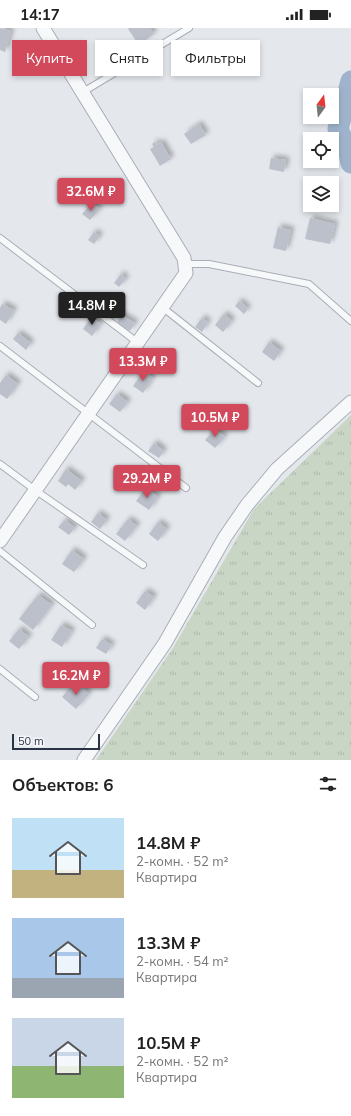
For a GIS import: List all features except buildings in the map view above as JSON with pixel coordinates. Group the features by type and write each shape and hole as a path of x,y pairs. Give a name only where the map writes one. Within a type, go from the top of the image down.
{"street":[{"path":"0,541 186,272 184,258 43,28"},
{"path":"84,760 165,643 224,537 247,505 277,469 351,402"}],"lane":[{"path":"83,92 189,28"},
{"path":"0,238 137,342"},
{"path":"185,264 209,264 309,284 351,321"},
{"path":"162,307 258,384"},
{"path":"0,346 186,488"},
{"path":"0,464 143,565"},
{"path":"0,551 92,625"},
{"path":"0,669 35,697"}],"green space":[{"path":"351,415 351,760 96,760 173,648 254,509"}],"waterway":[{"path":"351,81 338,129 349,153 351,163"}]}
